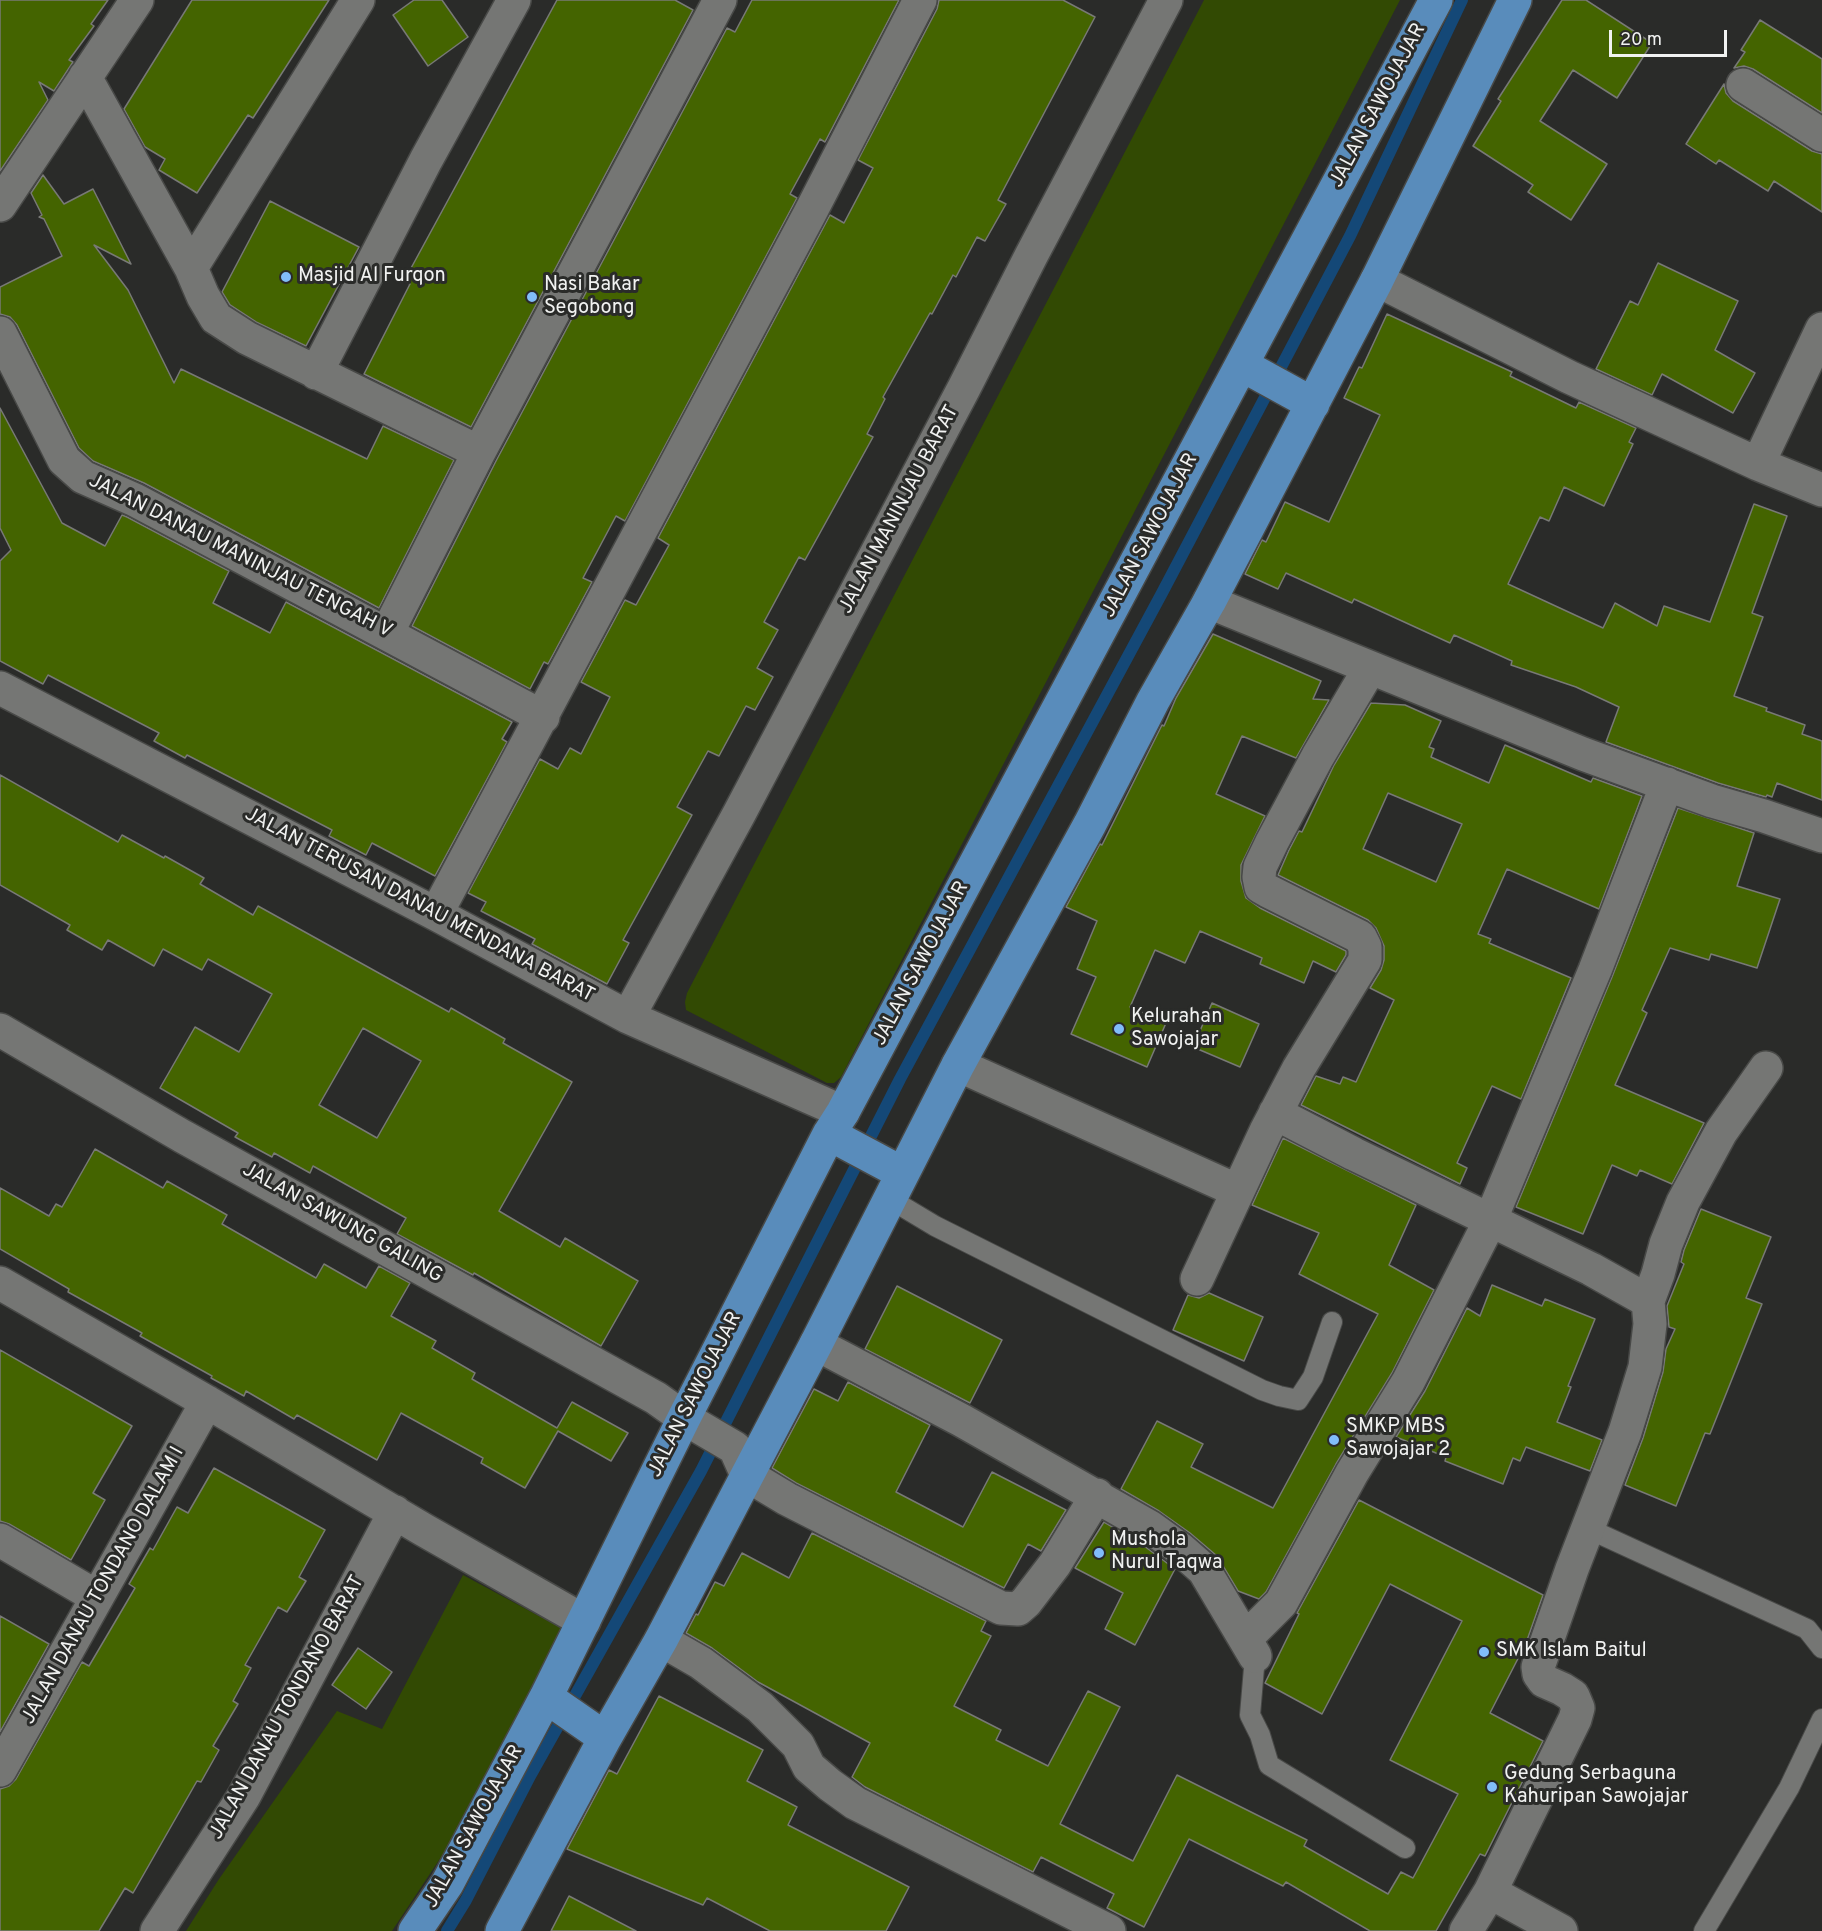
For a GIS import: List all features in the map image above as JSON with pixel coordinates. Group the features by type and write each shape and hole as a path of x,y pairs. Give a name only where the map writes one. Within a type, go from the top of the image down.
{"main road":[{"name":"JALAN SAWOJAJAR","path":"502,1931 573,1716 584,1621 690,1421 867,1154 1251,371 1436,0"},
{"name":"JALAN SAWOJAJAR","path":"415,1931 447,1884 573,1716 661,1640 741,1461 816,1344 867,1154 958,1065 1090,824 1153,701 1209,602 1302,398 1377,280 1515,0"},
{"path":"1251,371 1302,398"}],"street":[{"path":"0,205 137,0"},
{"path":"191,268 358,0"},
{"path":"316,373 426,160 514,0"},
{"path":"387,633 479,452 720,0"},
{"path":"436,914 809,215 920,0"},
{"name":"JALAN MANINJAU BARAT","path":"628,1017 739,814 1166,0"},
{"path":"85,77 191,268 202,296 216,318 247,338 479,452"},
{"path":"1743,85 1822,135"},
{"path":"1377,280 1569,377 1758,464 1822,490"},
{"path":"1758,464 1822,329"},
{"name":"JALAN DANAU MANINJAU TENGAH V","path":"0,333 64,460 83,477 135,500 543,717"},
{"path":"1209,602 1583,754 1712,801 1822,836"},
{"path":"1197,1279 1275,1113 1305,1058 1365,960 1365,947 1360,937 1262,887 1259,877 1260,867 1318,756 1370,668"},
{"name":"JALAN TERUSAN DANAU MENDANA BARAT","path":"0,688 436,914 628,1017 867,1154"},
{"path":"816,1344 961,1420 1150,1527 1204,1570 1250,1648 1281,1603 1352,1473 1408,1382 1490,1221 1595,970 1667,784"},
{"name":"JALAN SAWUNG GALING","path":"0,1030 182,1136 656,1398 690,1421 787,1499 1001,1608 1018,1609 1026,1602 1055,1564 1097,1495"},
{"path":"958,1065 1238,1191"},
{"path":"1466,1931 1490,1892 1575,1719 1578,1708 1573,1696 1544,1681 1539,1674 1538,1667 1572,1569 1625,1432 1645,1367 1650,1324 1648,1301 1666,1244 1683,1202 1721,1132 1766,1068"},
{"path":"1275,1113 1354,1155 1591,1269 1648,1301"},
{"path":"0,1283 423,1530 584,1621"},
{"name":"JALAN DANAU TONDANO DALAM I","path":"3,1756 97,1597 207,1402"},
{"name":"JALAN DANAU TONDANO BARAT","path":"157,1931 244,1796 395,1512"},
{"path":"0,1540 97,1597"},
{"path":"661,1640 701,1663 760,1707 798,1745 809,1767 855,1803 1108,1931"},
{"path":"1490,1892 1561,1931"}],"lane":[{"path":"867,1154 935,1226 1262,1390 1298,1400 1313,1377 1332,1322"},
{"path":"1589,1529 1814,1633 1822,1648"},
{"path":"1250,1648 1250,1715 1260,1735 1269,1765 1405,1848"},
{"path":"1704,1931 1789,1788 1822,1719"}],"green space":[{"path":"1204,0 1400,0 841,1077 834,1083 827,1083 686,1010 687,993"},
{"path":"463,1575 563,1629 463,1824 392,1931 186,1931 219,1879 337,1711 382,1729"}],"building":[{"path":"0,0 108,0 91,24 94,26 69,60 73,62 54,91 39,82 48,100 0,171"},
{"path":"192,0 329,0 253,118 248,115 197,193 159,170 165,159 145,147 124,109"},
{"path":"414,0 442,0 468,37 428,66 393,15"},
{"path":"557,0 675,0 693,10 471,427 364,374 410,284 404,281"},
{"path":"752,0 899,0 825,142 820,139 790,194 797,198 625,521 616,516 583,578 592,582 548,664 544,662 530,689 412,626 496,461 727,28 735,32"},
{"path":"939,0 1063,0 1095,17 998,200 1006,204 985,241 977,237 956,277 953,275 932,314 930,313 883,397 885,399 867,434 873,437 805,560 799,557 764,622 778,630 757,668 773,677 755,710 746,706 719,756 708,751 677,807 692,815 623,940 629,943 607,984 532,944 535,939 481,911 486,902 468,893 540,759 558,769 570,748 581,754 610,697 581,682 625,600 636,605 669,545 658,538 830,215 844,223 873,168 858,160 937,9"},
{"path":"1562,0 1586,0 1652,43 1617,98 1573,70 1540,121 1607,164 1571,220 1528,192 1533,185 1473,146 1501,101 1498,99"},
{"path":"1760,20 1822,59 1822,113 1753,69 1744,66 1734,68 1745,52 1741,50"},
{"path":"1724,84 1726,93 1733,101 1812,151 1822,154 1822,212 1774,181 1768,191 1719,160 1716,164 1686,144"},
{"path":"43,175 64,204 93,189 131,264 94,245 128,290 174,383 181,369 367,459 383,426 454,460 379,608 144,483 93,461 79,448 17,325 10,317 0,314 0,287 62,256 44,219 39,217 42,215 31,193"},
{"name":"Masjid Al Furqon","path":"270,201 359,247 306,346 256,322 230,305 222,292"},
{"path":"1658,263 1738,301 1715,350 1755,373 1733,413 1662,374 1652,395 1596,369 1630,301 1638,305"},
{"path":"1387,314 1512,372 1510,376 1576,408 1579,402 1636,428 1629,442 1633,444 1604,506 1564,487 1549,521 1540,517 1508,584 1603,628 1615,603 1657,626 1664,606 1710,622 1754,504 1787,516 1752,613 1763,617 1734,696 1805,725 1802,734 1822,741 1822,800 1777,783 1772,797 1767,795 1766,797 1718,783 1606,742 1619,707 1576,687 1511,665 1512,661 1454,635 1450,643 1354,599 1352,603 1286,573 1278,589 1245,574 1262,540 1266,542 1285,502 1329,522 1380,415 1344,398 1359,367 1362,368"},
{"path":"0,408 62,523 105,546 122,515 127,517 229,571 213,603 270,633 286,602 512,722 502,739 507,742 435,876 372,843 366,855 329,836 332,830 187,755 185,758 154,741 159,733 48,675 43,684 0,661 0,561 11,550 0,528"},
{"path":"1213,634 1321,681 1313,699 1329,700 1296,758 1242,736 1216,794 1265,816 1241,865 1241,881 1246,898 1260,908 1346,951 1346,955 1336,972 1313,961 1304,983 1260,964 1262,958 1200,931 1185,963 1155,950 1130,1007 1166,1023 1147,1067 1071,1034 1096,977 1077,969 1097,921 1066,907 1100,844 1102,845 1162,725 1164,726 1176,698"},
{"path":"1371,703 1405,705 1441,721 1429,747 1434,749 1431,757 1489,783 1505,745 1591,782 1593,778 1642,796 1599,909 1507,869 1478,934 1491,939 1489,943 1571,978 1521,1099 1492,1086 1457,1163 1467,1168 1460,1184 1301,1105 1316,1076 1340,1084 1343,1077 1356,1082 1394,1000 1370,988 1384,960 1384,946 1376,928 1368,920 1278,875 1299,831 1302,832 1334,765","holes":["1388,793 1462,824 1436,882 1363,849"]},
{"path":"0,775 118,842 122,835 164,858 165,856 204,878 200,884 253,915 258,906 449,1012 451,1008 505,1039 503,1043 572,1082 499,1211 560,1247 565,1238 638,1281 601,1346 474,1273 473,1275 397,1234 406,1218 313,1166 310,1173 274,1153 272,1157 235,1137 238,1133 160,1088 195,1027 239,1052 272,994 208,959 202,970 163,949 154,966 108,940 102,950 67,930 70,925 0,885","holes":["363,1028 421,1061 377,1138 319,1105"]},
{"path":"1678,808 1754,833 1737,886 1780,899 1757,968 1711,954 1709,960 1670,948 1642,1010 1647,1013 1615,1085 1704,1123 1672,1184 1640,1170 1637,1176 1612,1165 1583,1234 1516,1207 1612,977"},
{"path":"1212,1003 1259,1024 1240,1067 1193,1047"},
{"path":"1283,1138 1416,1205 1389,1265 1434,1290 1392,1373 1336,1464 1266,1592 1259,1599 1238,1591 1217,1556 1190,1533 1159,1511 1121,1489 1157,1421 1203,1444 1191,1467 1273,1508 1378,1314 1299,1274 1319,1233 1252,1205"},
{"path":"95,1149 163,1188 167,1181 227,1215 222,1224 316,1278 324,1264 366,1288 379,1266 410,1283 391,1316 436,1341 432,1348 475,1373 472,1379 557,1428 572,1402 628,1433 611,1461 558,1431 525,1488 481,1463 483,1458 401,1413 377,1460 297,1415 294,1419 246,1391 244,1396 140,1336 142,1333 68,1292 69,1289 0,1249 0,1188 49,1216 56,1204 62,1207"},
{"path":"1701,1209 1771,1237 1746,1298 1762,1304 1710,1434 1705,1433 1676,1506 1625,1485 1643,1438 1663,1372 1666,1349 1675,1329 1669,1327 1667,1306 1684,1264 1681,1262 1684,1250"},
{"path":"1492,1285 1542,1306 1545,1299 1595,1319 1568,1386 1571,1387 1557,1422 1602,1440 1590,1471 1526,1447 1520,1461 1513,1458 1503,1484 1445,1461 1446,1457 1396,1437 1425,1391 1467,1308 1480,1316"},
{"path":"897,1286 1002,1340 970,1403 865,1349"},
{"path":"1209,1293 1263,1317 1244,1361 1173,1330 1188,1295 1199,1298"},
{"path":"0,1350 132,1426 93,1493 105,1500 71,1560 0,1521"},
{"path":"848,1382 930,1425 896,1492 963,1527 992,1472 1066,1510 1041,1551 1028,1544 1004,1588 796,1483 772,1468 814,1389 838,1401"},
{"path":"214,1468 325,1530 299,1577 306,1581 287,1612 278,1607 245,1665 251,1668 233,1701 238,1704 213,1746 219,1750 201,1782 197,1781 133,1893 125,1888 99,1931 0,1931 0,1789 9,1786 16,1779 82,1662 89,1666 135,1588 129,1584 150,1548 153,1550 177,1507 188,1513"},
{"path":"1359,1500 1543,1595 1526,1643 1490,1713 1543,1741 1485,1856 1480,1854 1436,1931 1370,1931 1286,1882 1283,1886 1189,1839 1144,1927 1107,1908 1114,1894 1041,1857 1033,1872 865,1787 852,1777 870,1743 758,1682 712,1648 686,1633 715,1582 724,1586 742,1553 789,1578 812,1533 986,1621 981,1631 991,1636 954,1706 1001,1730 996,1740 1048,1766 1088,1691 1120,1707 1060,1824 1133,1861 1177,1775 1307,1840 1304,1846 1388,1894 1401,1872 1413,1878 1458,1794 1390,1760 1462,1621 1390,1584 1322,1714 1265,1683 1299,1614 1297,1613"},
{"path":"1104,1522 1140,1543 1175,1569 1135,1645 1105,1629 1123,1593 1075,1568"},
{"path":"0,1616 49,1644 0,1732"},
{"path":"358,1648 392,1672 366,1709 332,1685"},
{"path":"659,1696 763,1750 747,1781 797,1807 788,1825 909,1887 886,1931 770,1931 707,1898 703,1905 567,1849 609,1770 617,1774"},
{"path":"569,1896 636,1931 551,1931"}],"waterway":[{"path":"447,1931 466,1900 530,1776 701,1471 900,1079 1162,593 1350,236 1462,0"}],"place":[{"name":"Masjid Al Furqon","path":"286,277"},
{"name":"Nasi Bakar Segobong","path":"532,297"},
{"name":"Kelurahan Sawojajar","path":"1119,1029"},
{"name":"SMKP MBS Sawojajar 2","path":"1334,1440"},
{"name":"Mushola Nurul Taqwa","path":"1099,1553"},
{"name":"SMK Islam Baitul","path":"1484,1652"},
{"name":"Gedung Serbaguna Kahuripan Sawojajar","path":"1492,1787"}]}
